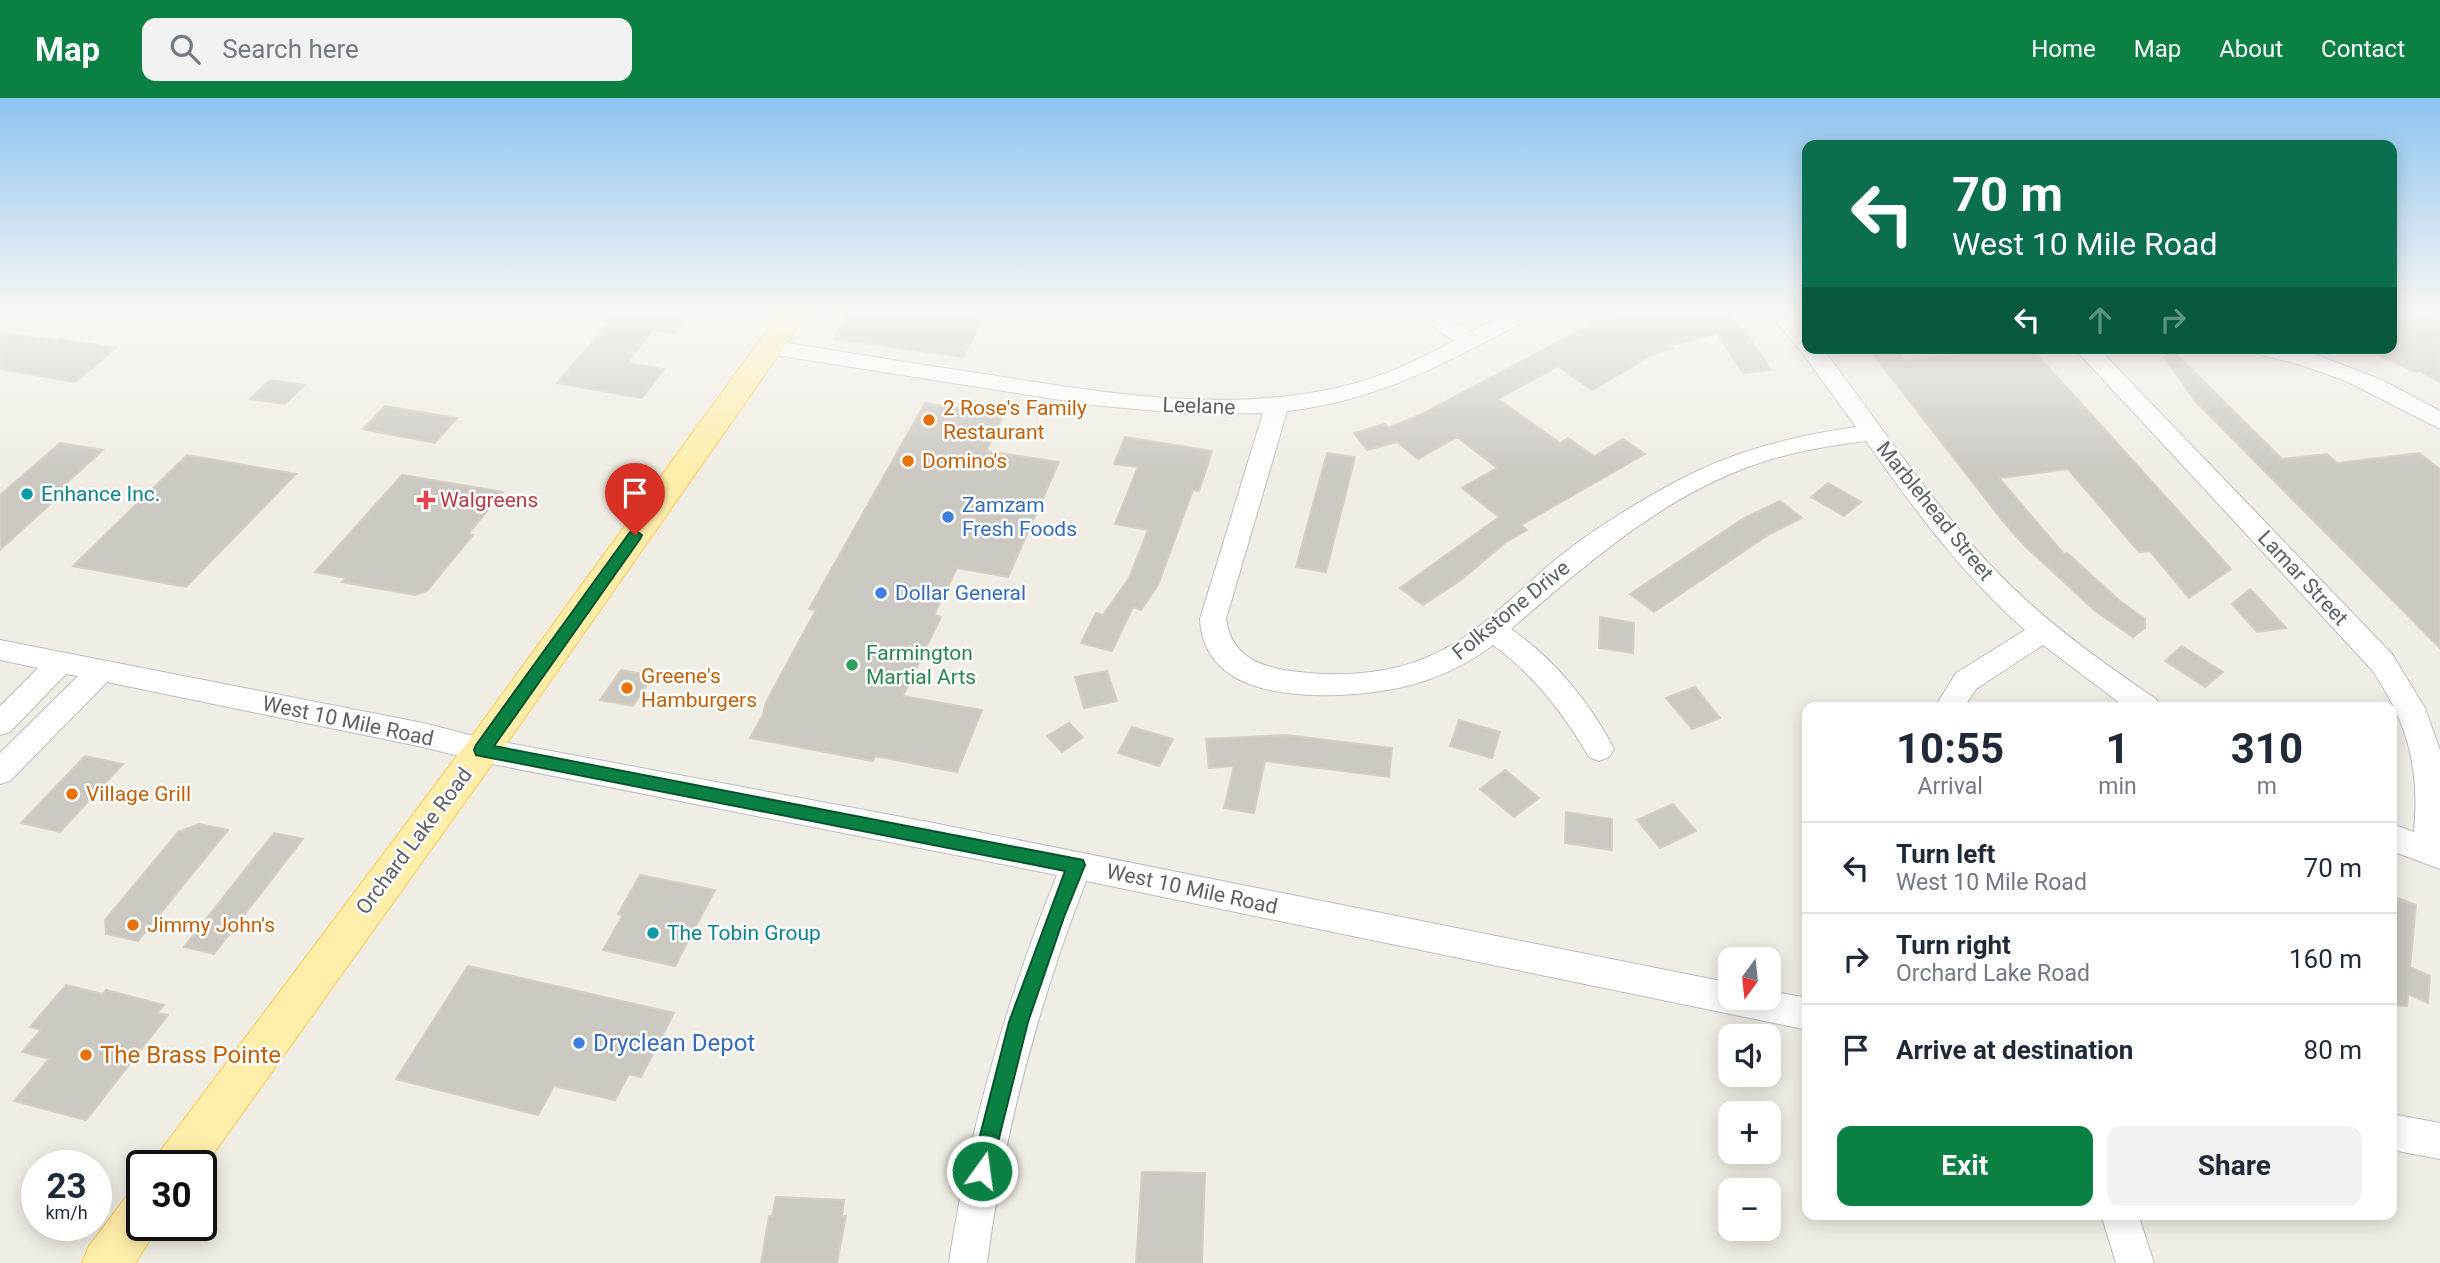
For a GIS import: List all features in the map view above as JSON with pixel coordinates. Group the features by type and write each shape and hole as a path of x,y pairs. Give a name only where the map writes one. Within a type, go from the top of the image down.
{"main road":[{"name":"Orchard Lake Road","path":"189,1150 482,750 757,364"},
{"path":"106,1263 126,1235"}],"street":[{"name":"Leelane","path":"880,364 1096,398 1159,405 1251,408 1320,398 1387,381 1420,364"},
{"name":"Marblehead Street","path":"1822,364 1964,552 1987,578 2045,631 2139,702"},
{"name":"Lamar Street","path":"2100,364 2382,662 2401,688 2416,715 2425,745 2431,779 2433,854"},
{"path":"2320,364 2367,382 2440,421"},
{"name":"Folkstone Drive","path":"1276,405 1274,422 1213,619 1213,635 1224,655 1237,667 1260,676 1292,683 1350,684 1404,676 1447,662 1492,630 1578,556 1632,521 1728,466 1770,452 1872,432"},
{"path":"1492,630 1519,649 1576,709 1599,749"},
{"path":"1953,702 1966,681 2045,631"},
{"name":"West 10 Mile Road","path":"0,650 482,750 1076,865 1802,1013"},
{"path":"0,724 61,662"},
{"path":"0,772 102,670"},
{"path":"2397,839 2433,854"},
{"path":"968,1263 975,1195 1019,1022 1076,865"},
{"path":"2397,1133 2440,1141"},
{"path":"2121,1220 2134,1263"}],"building":[{"path":"0,364 96,364 75,382 0,369"},
{"path":"573,364 635,364 664,369 642,398 557,383"},
{"path":"1516,364 1636,364 1592,390 1558,366 1498,399 1560,443 1568,438 1594,456 1623,439 1645,454 1521,525 1527,530 1506,542 1461,580 1423,605 1400,588 1499,517 1462,488 1497,468 1457,437 1418,459 1397,442 1367,450 1354,433 1385,424 1388,428 1424,413"},
{"path":"1737,364 1767,364 1771,370 1743,373"},
{"path":"1881,364 2046,364 2231,569 2189,598 2150,551 2139,552 2068,469 1999,478 2064,554 2067,553 2120,601 2145,619 2145,628 2133,637 2095,611 2024,545"},
{"path":"2169,364 2186,364 2282,459 2327,454 2337,463 2419,453 2440,469 2440,648 2196,402"},
{"path":"2398,364 2440,364 2440,382 2418,370 2416,372"},
{"path":"270,380 305,385 285,404 250,399"},
{"path":"925,403 1004,415 986,451 1059,462 1008,577 957,568 934,615 941,617 903,696 982,710 957,772 875,756 873,761 750,738 763,715 766,702 816,610 809,609"},
{"path":"385,406 457,418 435,443 363,429"},
{"path":"1125,437 1212,451 1199,491 1193,490 1158,585 1141,610 1133,607 1112,651 1081,643 1096,613 1103,615 1129,578 1148,530 1115,524 1138,467 1114,464"},
{"name":"Enhance Inc.","path":"60,443 103,450 50,498 56,499 0,550 0,495"},
{"path":"1327,453 1355,457 1326,572 1296,567"},
{"path":"187,455 296,474 186,587 73,566"},
{"name":"Walgreens","path":"402,475 503,492 468,534 473,535 427,591 415,595 342,582 346,578 315,572"},
{"path":"1828,483 1861,502 1844,516 1811,497"},
{"path":"1780,501 1802,518 1768,535 1654,612 1630,594 1744,518"},
{"path":"2250,589 2286,628 2257,632 2232,604"},
{"path":"1600,617 1634,623 1633,653 1599,648"},
{"path":"2182,646 2223,672 2205,687 2165,661"},
{"name":"Greene's Hamburgers","path":"621,670 653,676 633,706 600,700"},
{"path":"1107,671 1117,701 1084,708 1075,677"},
{"path":"1695,687 1720,718 1692,729 1666,698"},
{"path":"1459,720 1500,732 1492,758 1450,746"},
{"path":"1069,723 1083,737 1062,752 1047,736"},
{"path":"1132,727 1173,739 1159,766 1118,753"},
{"path":"1286,735 1392,748 1389,777 1265,761 1254,813 1224,808 1234,766 1209,768 1206,739"},
{"name":"Village Grill","path":"85,756 123,764 60,832 21,823"},
{"path":"1505,770 1539,798 1514,817 1480,789"},
{"path":"1673,804 1696,831 1660,848 1637,820"},
{"path":"1566,812 1612,819 1612,850 1565,843"},
{"path":"199,824 228,830 138,941 106,934 105,920 178,832"},
{"path":"274,833 303,839 214,954 184,947"},
{"name":"The Tobin Group","path":"640,875 715,890 675,966 603,950 623,915 618,914"},
{"path":"2397,898 2416,905 2410,967 2430,976 2428,1003 2408,994 2407,1006 2397,1005"},
{"name":"Dryclean Depot","path":"468,966 674,1013 641,1077 629,1074 615,1100 554,1086 538,1115 396,1079"},
{"name":"The Brass Pointe","path":"66,985 103,994 106,990 164,1005 157,1013 168,1015 86,1120 14,1101 49,1059 22,1052 41,1030 30,1027"},
{"path":"1142,1172 1205,1173 1202,1263 1136,1263"},
{"path":"776,1197 844,1200 842,1216 846,1216 837,1263 761,1263 769,1216 772,1216"}],"place":[{"name":"2 Rose's Family Restaurant","path":"929,420"},
{"name":"Domino's","path":"908,461"},
{"name":"Enhance Inc.","path":"27,494"},
{"name":"Walgreens","path":"426,500"},
{"name":"Zamzam Fresh Foods","path":"948,517"},
{"name":"Dollar General","path":"881,593"},
{"name":"Farmington Martial Arts","path":"852,665"},
{"name":"Greene's Hamburgers","path":"627,688"},
{"name":"Village Grill","path":"72,794"},
{"name":"Jimmy John's","path":"133,925"},
{"name":"The Tobin Group","path":"653,933"},
{"name":"Dryclean Depot","path":"579,1043"},
{"name":"The Brass Pointe","path":"86,1055"}],"route":[{"path":"635,535 482,750 1076,865 1019,1022 982,1171"}]}
